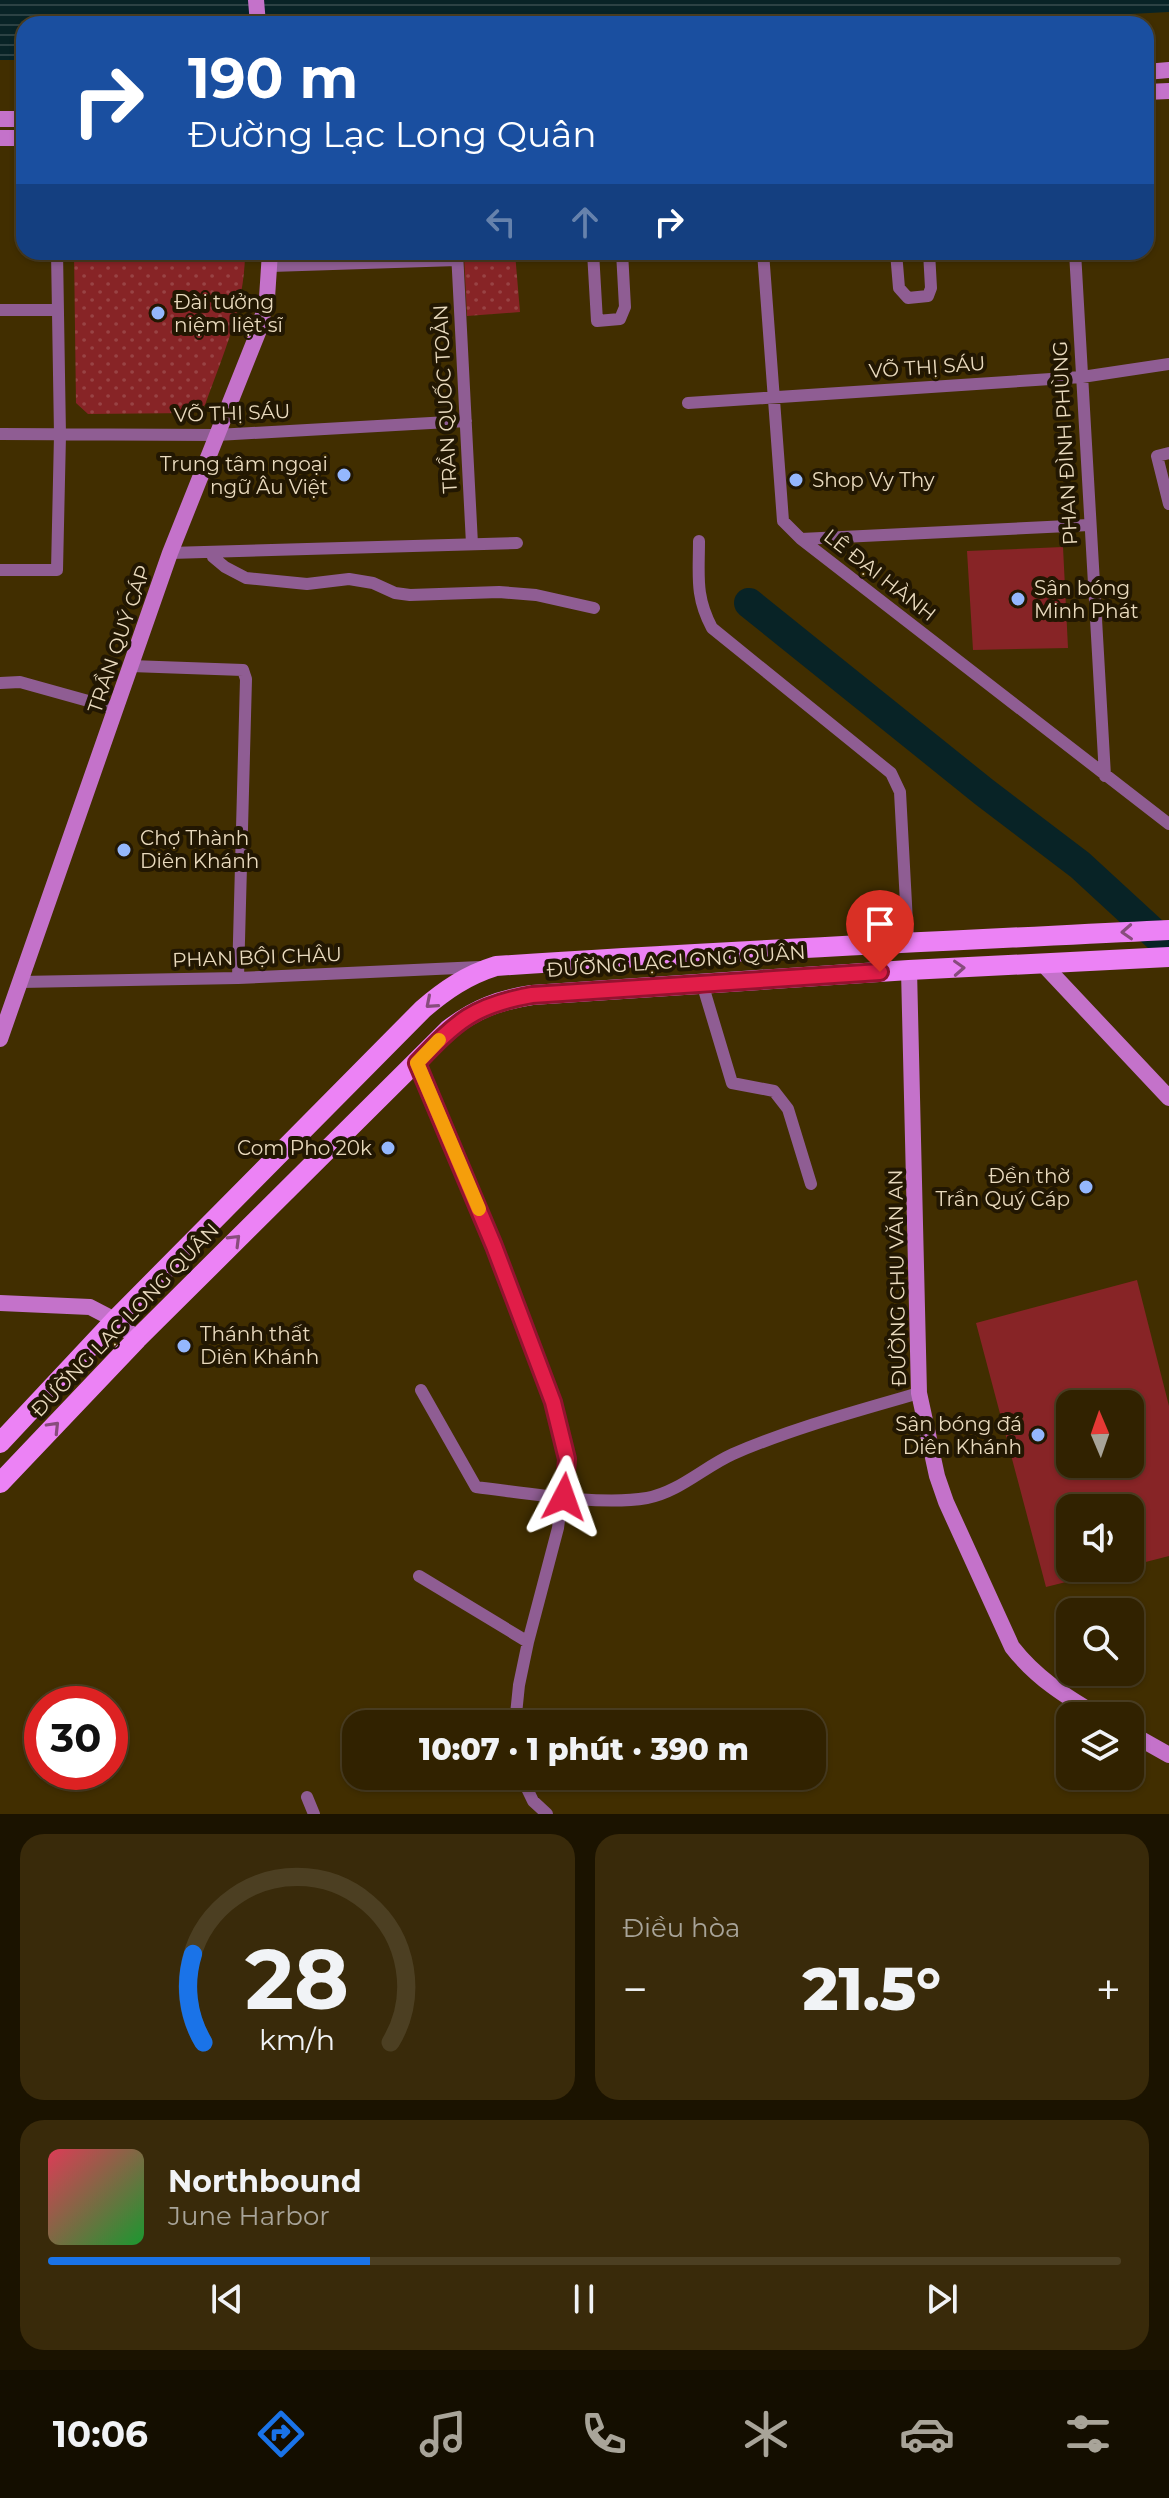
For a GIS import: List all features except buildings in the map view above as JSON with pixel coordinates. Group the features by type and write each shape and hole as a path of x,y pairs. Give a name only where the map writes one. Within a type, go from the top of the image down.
{"main road":[{"name":"ĐƯỜNG LẠC LONG QUÂN","path":"0,1443 115,1320 423,1009 454,985 480,971 496,966 908,941 1169,930"},
{"name":"ĐƯỜNG LẠC LONG QUÂN","path":"0,1483 137,1339 448,1030 478,1009 507,999 532,995 909,970 1169,957"}],"street":[{"path":"0,570 57,570 60,435 57,260"},
{"name":"TRẦN QUÝ CÁP","path":"0,1039 170,553 259,330 267,298 270,260"},
{"name":"TRẦN QUỐC TOẢN","path":"457,260 472,544"},
{"path":"593,260 597,321 620,319 625,307 622,260"},
{"name":"LÊ ĐẠI HÀNH","path":"763,260 783,521 801,539 1169,824"},
{"path":"897,260 899,288 908,298 928,296 931,288 929,260"},
{"name":"PHAN ĐÌNH PHÙNG","path":"1075,260 1105,776"},
{"path":"0,310 58,310"},
{"name":"VÕ THỊ SÁU","path":"688,403 1082,377 1169,364"},
{"name":"VÕ THỊ SÁU","path":"0,434 217,435 466,421"},
{"path":"1169,453 1157,456 1169,504"},
{"path":"801,539 1089,525"},
{"path":"699,541 701,607 712,628 891,773 900,792 908,941"},
{"path":"170,553 517,543"},
{"path":"212,552 213,557 225,567 246,578 307,584 349,579 410,595 499,592 536,595 594,608"},
{"path":"131,666 243,670 246,679 238,978"},
{"path":"0,683 20,682 117,709"},
{"path":"1042,963 1169,1098"},
{"name":"PHAN BỘI CHÂU","path":"20,982 238,978 496,966"},
{"name":"ĐƯỜNG CHU VĂN AN","path":"909,970 919,1393 929,1443 946,1502 1012,1647 1024,1663 1051,1687 1076,1702"},
{"path":"702,983 732,1083 774,1091 788,1109 811,1184"},
{"path":"417,1063 494,1246 557,1414 567,1459 564,1497 528,1642 516,1710"},
{"path":"0,1303 90,1307 115,1320 137,1339"},
{"path":"421,1390 476,1487 564,1497 647,1498 678,1486 714,1463 759,1444 842,1415 919,1393"},
{"path":"419,1576 528,1642"},
{"path":"1144,1741 1169,1755"},
{"path":"528,1790 533,1801 547,1814"},
{"path":"307,1797 314,1814"}],"shaded area":[{"path":"74,260 245,260 237,311 205,405 194,413 88,414 76,403"},
{"path":"464,260 516,260 520,312 467,316"},
{"name":"Sân bóng Minh Phát","path":"1063,547 1068,648 973,650 967,551"},
{"name":"Sân bóng đá Diên Khánh","path":"1137,1280 1169,1406 1169,1556 1144,1562 1144,1494 1056,1494 1056,1582 1066,1582 1046,1587 976,1323"}],"water":[{"path":"0,0 1169,0 1169,12 1092,16 16,16 16,60 0,60"}],"waterway":[{"path":"749,603 1080,865 1169,947"}],"slow traffic":[{"path":"439,1040 417,1063 479,1209"}],"place":[{"name":"Đài tưởng niệm liệt sĩ","path":"158,313"},
{"name":"Trung tâm ngoại ngữ Âu Việt","path":"344,475"},
{"name":"Shop Vy Thy","path":"796,480"},
{"name":"Sân bóng Minh Phát","path":"1018,599"},
{"name":"Chợ Thành Diên Khánh","path":"124,850"},
{"name":"Com Pho 20k","path":"388,1148"},
{"name":"Đền thờ Trần Quý Cáp","path":"1086,1187"},
{"name":"Thánh thất Diên Khánh","path":"184,1346"},
{"name":"Sân bóng đá Diên Khánh","path":"1038,1435"}],"route":[{"path":"564,1497 567,1459 553,1402 494,1246 417,1063 464,1018 478,1009 507,999 880,972"}]}
